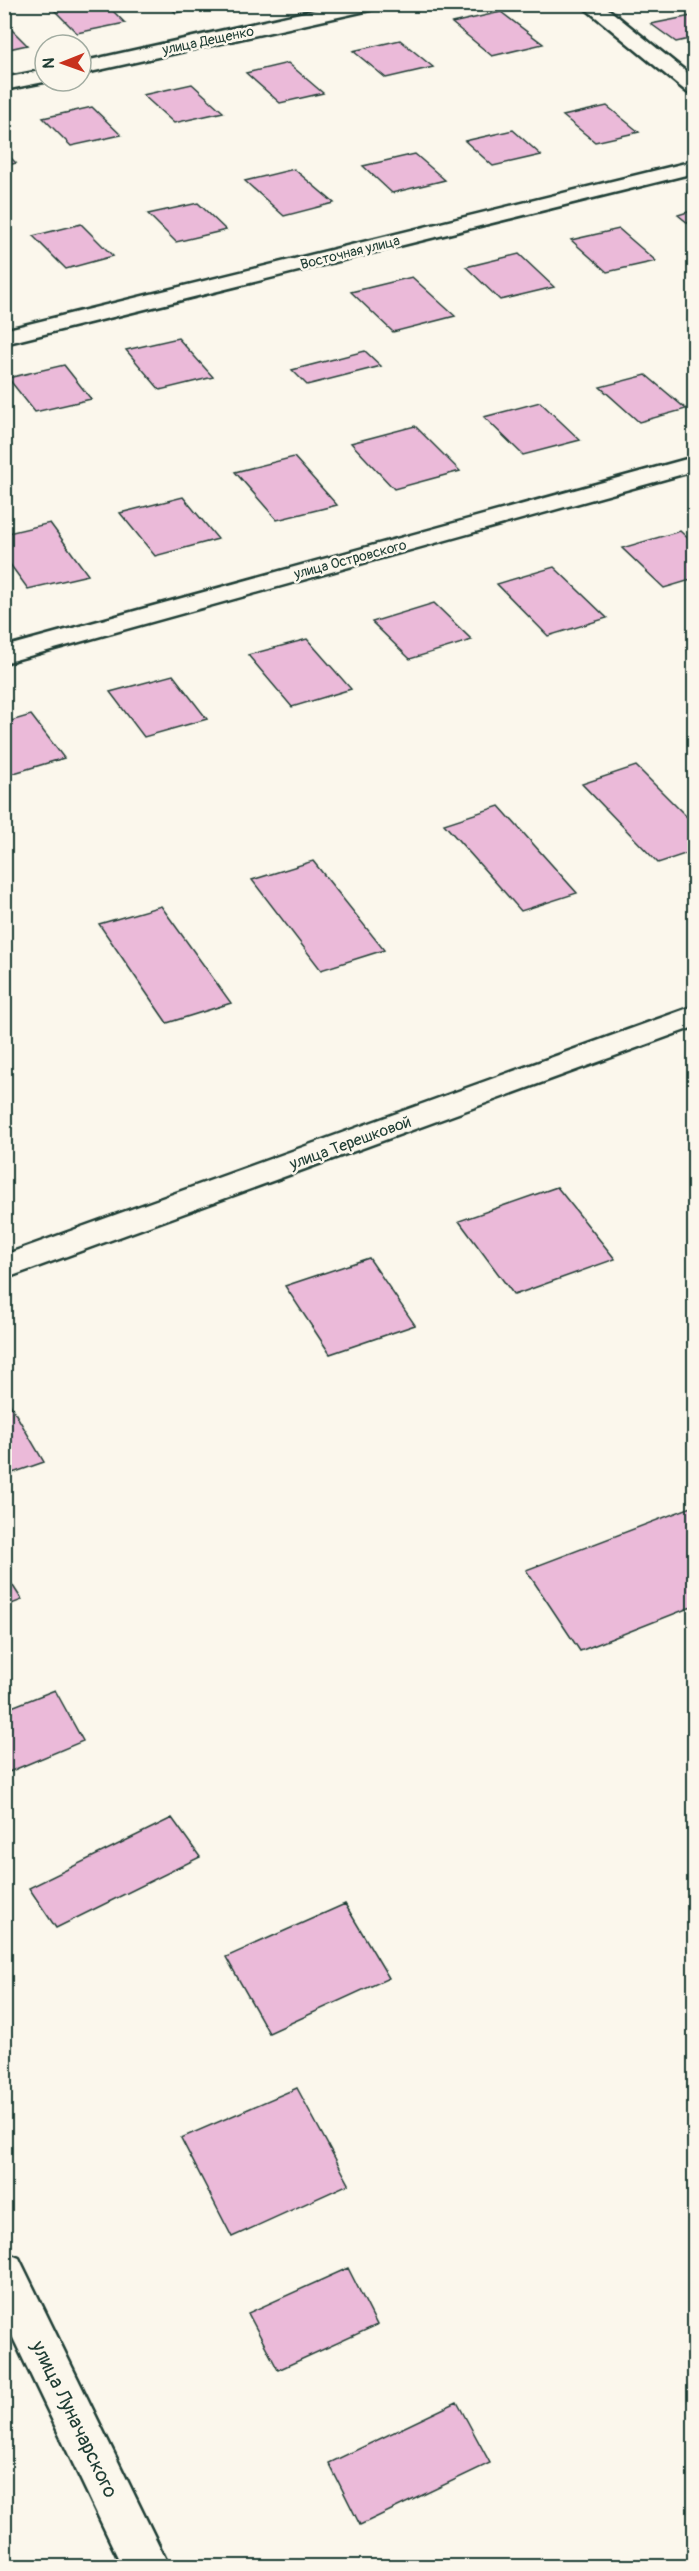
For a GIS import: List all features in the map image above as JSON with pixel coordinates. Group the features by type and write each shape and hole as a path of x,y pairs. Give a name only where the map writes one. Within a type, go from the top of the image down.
{"street":[{"name":"улица Дещенко","path":"93,65 370,4"},
{"path":"589,4 694,88"},
{"path":"4,84 33,78"},
{"name":"Восточная улица","path":"4,337 694,167"},
{"name":"улица Островского","path":"4,655 694,464"},
{"name":"улица Терешковой","path":"4,1268 694,1016"},
{"name":"улица Луначарского","path":"4,2272 146,2566"}],"building":[{"path":"106,4 125,23 77,33 49,5"},
{"path":"167,4 214,4 176,13"},
{"path":"501,12 543,44 492,56 452,23"},
{"path":"691,16 694,18 694,38 676,42 651,24"},
{"path":"4,22 27,45 4,50"},
{"path":"400,40 433,67 386,78 353,51"},
{"path":"288,63 323,93 280,103 246,73"},
{"path":"192,84 223,112 174,123 143,95"},
{"path":"607,106 639,132 595,142 563,116"},
{"path":"92,107 121,135 71,146 43,118"},
{"path":"513,130 541,155 493,166 465,141"},
{"path":"4,151 16,163 4,166"},
{"path":"415,154 445,180 392,193 363,166"},
{"path":"294,169 334,203 284,216 245,181"},
{"path":"198,203 226,230 176,242 148,214"},
{"path":"694,210 694,228 678,215"},
{"path":"81,224 113,256 66,269 33,236"},
{"path":"619,229 656,261 607,272 571,240"},
{"path":"519,254 554,287 500,300 466,267"},
{"path":"412,277 455,316 393,332 351,292"},
{"path":"178,338 213,377 160,390 126,350"},
{"path":"365,351 381,366 307,385 292,370"},
{"path":"64,365 91,399 35,412 8,378"},
{"path":"646,375 686,409 639,422 600,387"},
{"path":"540,402 580,440 523,455 484,417"},
{"path":"415,426 460,471 394,489 351,443"},
{"path":"294,457 337,505 277,520 235,472"},
{"path":"183,497 218,539 155,556 120,513"},
{"path":"50,523 88,575 28,589 4,556 4,534"},
{"path":"680,531 694,544 694,579 664,588 622,548"},
{"path":"554,567 607,618 548,636 497,584"},
{"path":"434,603 472,640 410,659 372,622"},
{"path":"307,639 351,689 292,707 248,655"},
{"path":"173,675 207,719 144,737 110,692"},
{"path":"31,715 64,758 4,776 4,723"},
{"path":"636,766 694,824 694,851 658,863 582,784"},
{"path":"499,806 577,893 521,911 444,824"},
{"path":"313,861 384,950 321,970 252,880"},
{"path":"161,906 231,1003 167,1023 99,924"},
{"path":"557,1187 615,1259 514,1295 459,1221"},
{"path":"369,1258 415,1325 330,1354 285,1286"},
{"path":"4,1394 44,1462 4,1476"},
{"path":"694,1506 694,1606 580,1651 526,1570"},
{"path":"4,1572 22,1600 4,1607"},
{"path":"55,1690 83,1741 4,1774 4,1710"},
{"path":"172,1818 200,1857 56,1928 29,1888"},
{"path":"345,1904 389,1978 269,2033 226,1957"},
{"path":"297,2088 349,2184 232,2237 181,2138"},
{"path":"348,2268 377,2325 278,2370 248,2313"},
{"path":"457,2402 490,2463 360,2525 329,2463"}]}
